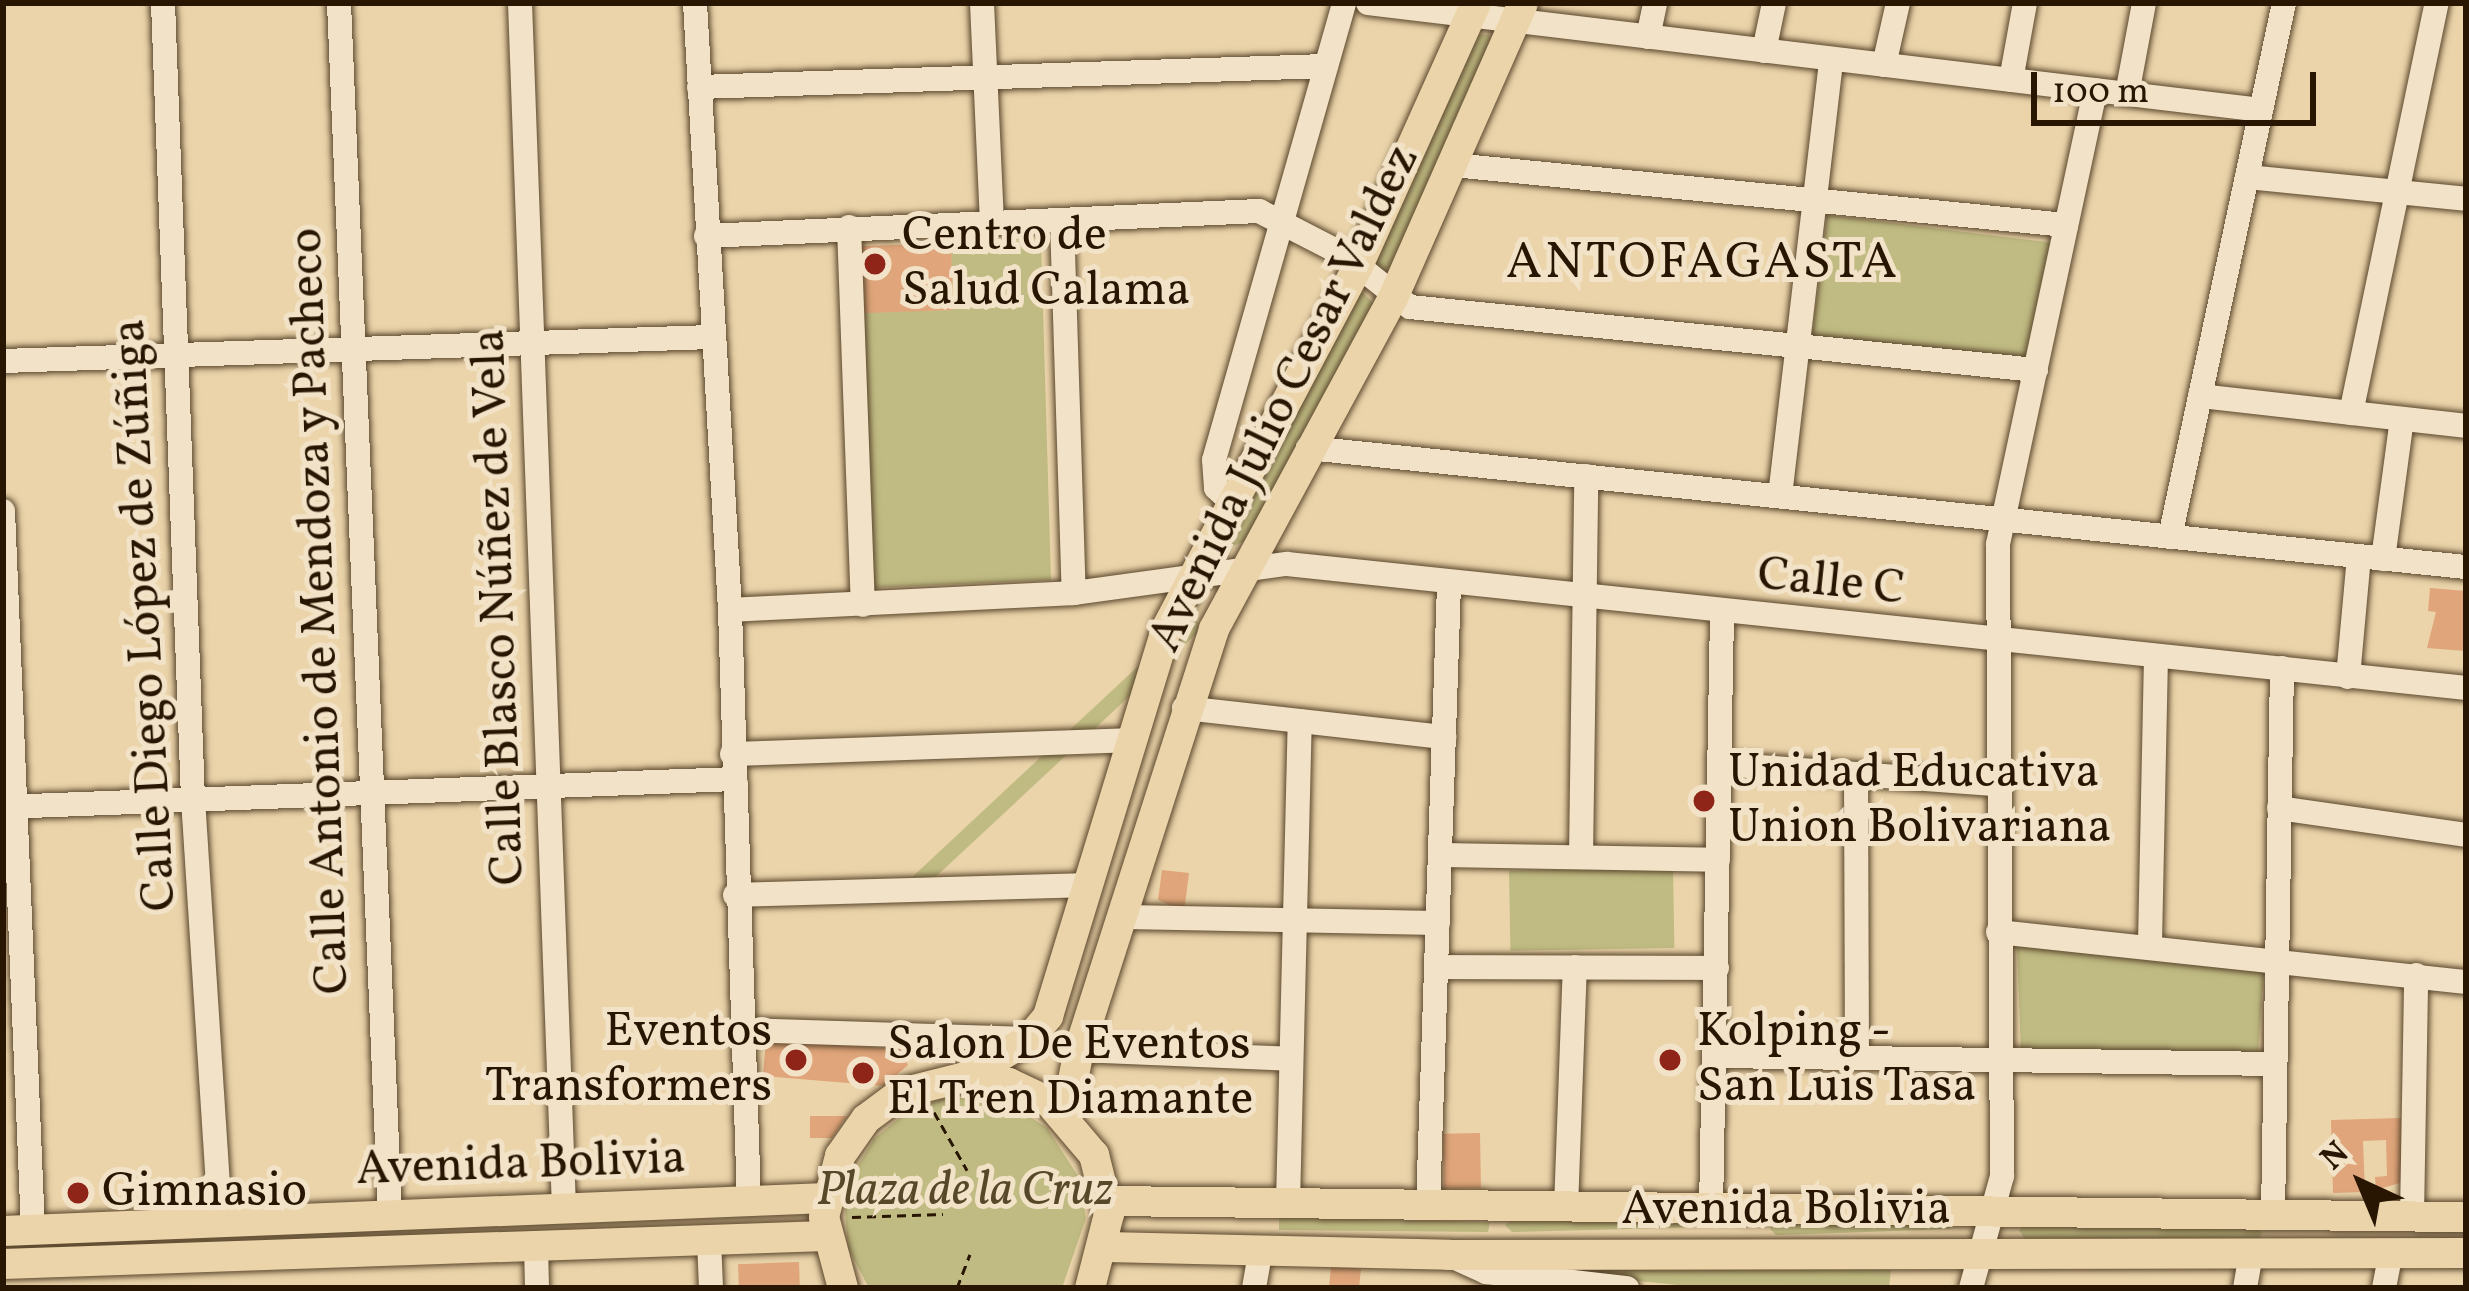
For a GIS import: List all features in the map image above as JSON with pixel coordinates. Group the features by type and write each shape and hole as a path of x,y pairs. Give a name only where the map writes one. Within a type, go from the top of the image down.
{"main road":[{"name":"Avenida Julio Cesar Valdez","path":"1029,1040 1048,1016 1130,740 1188,578 1358,266 1473,9"},
{"name":"Avenida Julio Cesar Valdez","path":"1066,1116 1079,1050 1126,917 1184,709 1247,568 1308,448 1393,298 1519,12"},
{"path":"843,1288 826,1236 826,1198 840,1156 866,1119 901,1093 965,1076 1029,1040"},
{"path":"965,1076 1030,1091 1066,1116 1094,1155 1108,1201 1106,1246 1090,1288"},
{"name":"Avenida Bolivia","path":"18,1230 826,1198"},
{"name":"Avenida Bolivia","path":"1108,1201 2466,1217"},
{"name":"Avenida Bolivia","path":"3,1264 71,1275 536,1246 826,1236"},
{"name":"Avenida Bolivia","path":"1106,1246 1449,1255 2466,1253"}],"street":[{"name":"Calle Diego López de Zúñiga","path":"163,3 194,799 220,1222"},
{"name":"Calle Antonio de Mendoza y Pacheco","path":"339,3 390,1215"},
{"name":"Calle Blasco Núñez de Vela","path":"520,3 564,1208"},
{"path":"695,3 710,338 730,610 735,895 749,1201"},
{"path":"982,3 992,224"},
{"path":"1230,501 1216,488 1214,460 1344,3"},
{"path":"1368,3 1519,12 1648,37 2261,110"},
{"path":"1648,37 1654,3"},
{"path":"1764,51 1774,3"},
{"path":"1884,65 1898,3"},
{"path":"2011,80 2026,3"},
{"path":"2127,94 2144,3"},
{"path":"2170,537 2284,3"},
{"path":"2350,413 2437,3"},
{"path":"1780,496 1831,59"},
{"path":"699,87 983,73 1326,66"},
{"path":"1971,1288 2002,1175 1995,643 2004,519 2095,90"},
{"path":"1453,165 2066,225"},
{"path":"2247,177 2466,199"},
{"path":"706,236 1229,209 1282,221 1358,266 1410,307 2036,370"},
{"path":"1062,220 1074,593"},
{"path":"849,227 863,605"},
{"path":"3,361 710,338"},
{"path":"2200,396 2466,426"},
{"path":"2348,676 2402,419"},
{"path":"1308,448 2466,567"},
{"path":"1581,856 1586,476"},
{"path":"3,512 18,1230"},
{"name":"Calle C","path":"730,610 1074,593 1287,564 1995,643 2466,688"},
{"path":"1428,1205 1449,585"},
{"path":"1711,1210 1722,614"},
{"path":"2150,943 2156,656"},
{"path":"2272,1215 2282,668"},
{"path":"1184,709 1444,737"},
{"path":"1288,1203 1300,722"},
{"path":"10,807 549,784 1130,740"},
{"path":"1720,764 1995,784"},
{"path":"1856,774 1857,1055"},
{"path":"2279,808 2466,835"},
{"path":"1440,855 1718,860"},
{"path":"735,895 1088,885"},
{"path":"1126,917 1438,923"},
{"path":"1998,932 2277,956 2466,982"},
{"path":"1436,967 1717,968"},
{"path":"1566,1208 1575,968"},
{"path":"2412,1216 2416,976"},
{"path":"742,1030 1029,1040"},
{"path":"1079,1050 1291,1059"},
{"path":"1717,1055 2275,1064"},
{"path":"710,1240 711,1288"},
{"path":"536,1246 537,1288"},
{"path":"1254,1288 1261,1250"},
{"path":"2384,1288 2392,1252"},
{"path":"2245,1288 2252,1254"},
{"path":"1449,1255 1486,1272 1627,1288"}],"path":[{"path":"934,1110 968,1171"},
{"path":"852,1217 943,1214"},
{"path":"958,1288 970,1254"}],"green space":[{"path":"1473,34 1489,35 1494,44 1394,266 1379,271 1372,258"},
{"path":"1827,215 2056,243 2041,365 1812,337"},
{"path":"1041,241 1051,580 867,588 858,312 952,310 951,243"},
{"path":"1361,291 1373,303 1250,539 1233,546 1227,538"},
{"path":"1192,616 1203,628 922,890 911,878"},
{"path":"1673,868 1674,948 1510,951 1509,871"},
{"path":"2017,946 2264,970 2258,1053 2021,1053"},
{"name":"Plaza de la Cruz","path":"978,1097 1015,1107 1047,1128 1080,1179 1086,1218 1062,1288 869,1288 848,1248 845,1209 854,1172 874,1139 904,1114 940,1099"},
{"path":"1279,1218 1490,1222 1488,1232 1279,1230"},
{"path":"1511,1220 1732,1221 1739,1226 1512,1232 1505,1225"},
{"path":"1776,1222 1944,1223 1952,1229 1776,1235 1770,1229"},
{"path":"2026,1224 2262,1233 2257,1241 2025,1239 2019,1230"},
{"path":"1495,1267 1891,1269 1889,1288 1709,1288"}],"building":[{"path":"951,243 953,310 859,313 857,246"},
{"path":"2430,588 2466,591 2466,651 2427,648 2436,612 2428,611"},
{"path":"1162,870 1189,873 1184,912 1158,900"},
{"path":"766,1040 901,1049 908,1065 884,1086 763,1076"},
{"path":"810,1116 847,1116 832,1138 810,1138"},
{"path":"2401,1118 2403,1182 2376,1190 2375,1177 2387,1176 2386,1140 2363,1141 2365,1192 2333,1193 2331,1120"},
{"path":"1480,1133 1481,1188 1444,1189 1443,1134"},
{"path":"799,1262 800,1288 739,1288 738,1264"},
{"path":"1331,1266 1361,1269 1359,1288 1329,1288"}],"place":[{"name":"Centro de Salud Calama","path":"875,264"},
{"name":"Unidad Educativa Union Bolivariana","path":"1704,801"},
{"name":"Eventos Transformers","path":"796,1060"},
{"name":"Kolping - San Luis Tasa","path":"1670,1060"},
{"name":"Salon De Eventos El Tren Diamante","path":"863,1073"},
{"name":"Gimnasio","path":"78,1193"}],"district":[{"name":"ANTOFAGASTA","path":"1703,264"}]}
